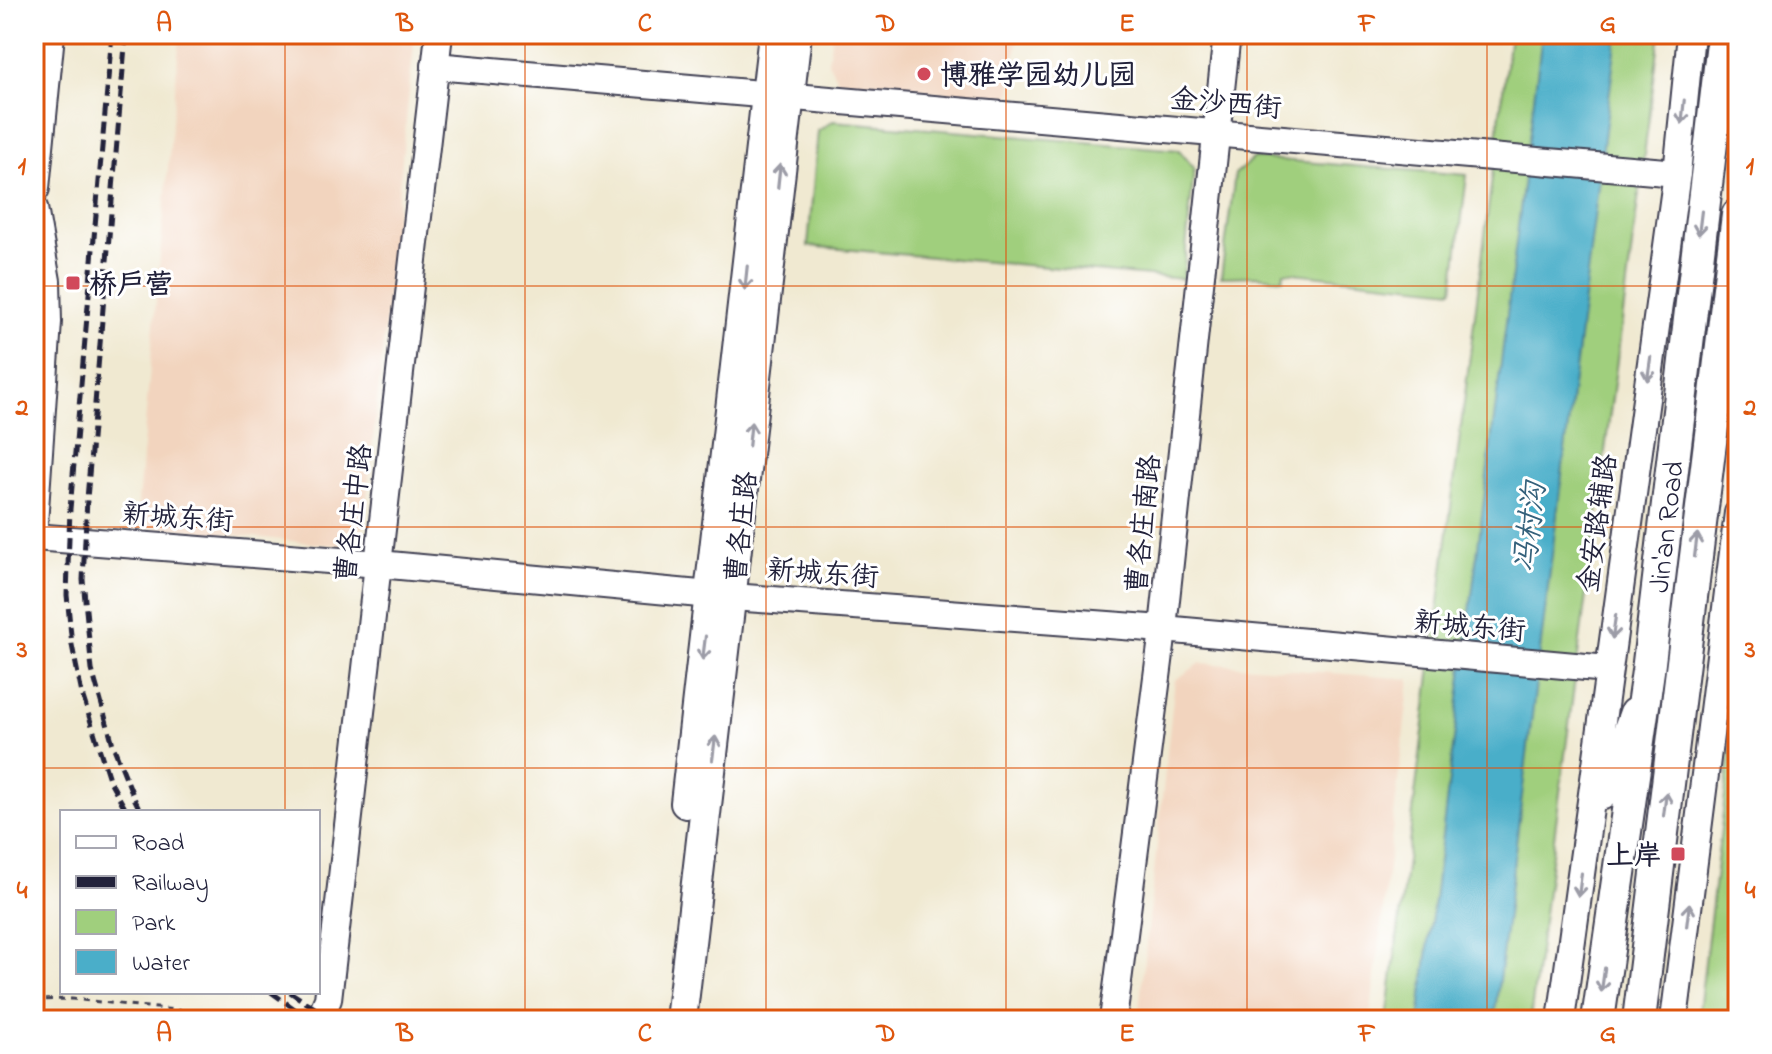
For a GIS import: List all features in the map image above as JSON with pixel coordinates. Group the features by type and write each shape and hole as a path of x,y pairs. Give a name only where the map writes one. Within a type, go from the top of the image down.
{"main road":[{"path":"34,188 49,34"},
{"name":"曹各庄路","path":"774,34 778,96"},
{"name":"曹各庄路","path":"681,1020 721,596 778,96 796,34"},
{"name":"Jin'an Road","path":"1598,1020 1648,671 1724,34"},
{"name":"Jin'an Road","path":"1639,1020 1738,215"},
{"name":"曹各庄路","path":"661,1020 721,596"}],"street":[{"name":"曹各庄中路","path":"326,1013 439,34"},
{"name":"曹各庄南路","path":"1113,1020 1163,629 1227,34"},
{"name":"金安路辅路","path":"1561,1020 1677,173 1691,34"},
{"name":"金沙西街","path":"435,66 1677,173"},
{"path":"34,208 47,281 48,322 34,524"},
{"path":"1674,1020 1728,672 1738,513"},
{"name":"新城东街","path":"34,537 379,564 721,596 1163,629 1608,669"},
{"path":"1585,845 1648,671"}],"path":[{"path":"34,1000 72,999 269,1020"}],"shaded area":[{"path":"180,34 415,34 364,527 341,546 136,525"},
{"name":"博雅学园幼儿园","path":"832,34 1018,34 1010,98 840,85 828,62"},
{"path":"1201,663 1410,679 1370,1020 1138,1020 1175,680"}],"green space":[{"path":"1510,34 1660,34 1530,1020 1387,1020"},
{"path":"833,121 1179,150 1194,168 1183,279 808,246 818,131"},
{"path":"1254,158 1467,175 1453,290 1284,272 1283,279 1221,277 1235,174"},
{"path":"1738,725 1738,1020 1698,1020 1733,729"}],"water":[{"name":"冯村沟","path":"1542,34 1617,34 1494,1020 1419,1020"}],"railway":[{"path":"112,34 70,509 67,595 72,645 82,694 109,779 126,810"},
{"path":"126,34 83,580 92,670 114,748 140,810"},
{"path":"274,994 310,1020"},
{"path":"293,994 333,1020"}],"place":[{"name":"博雅学园幼儿园","path":"924,74"},
{"name":"桥户营","path":"73,283"},
{"name":"上岸","path":"1678,854"}]}
